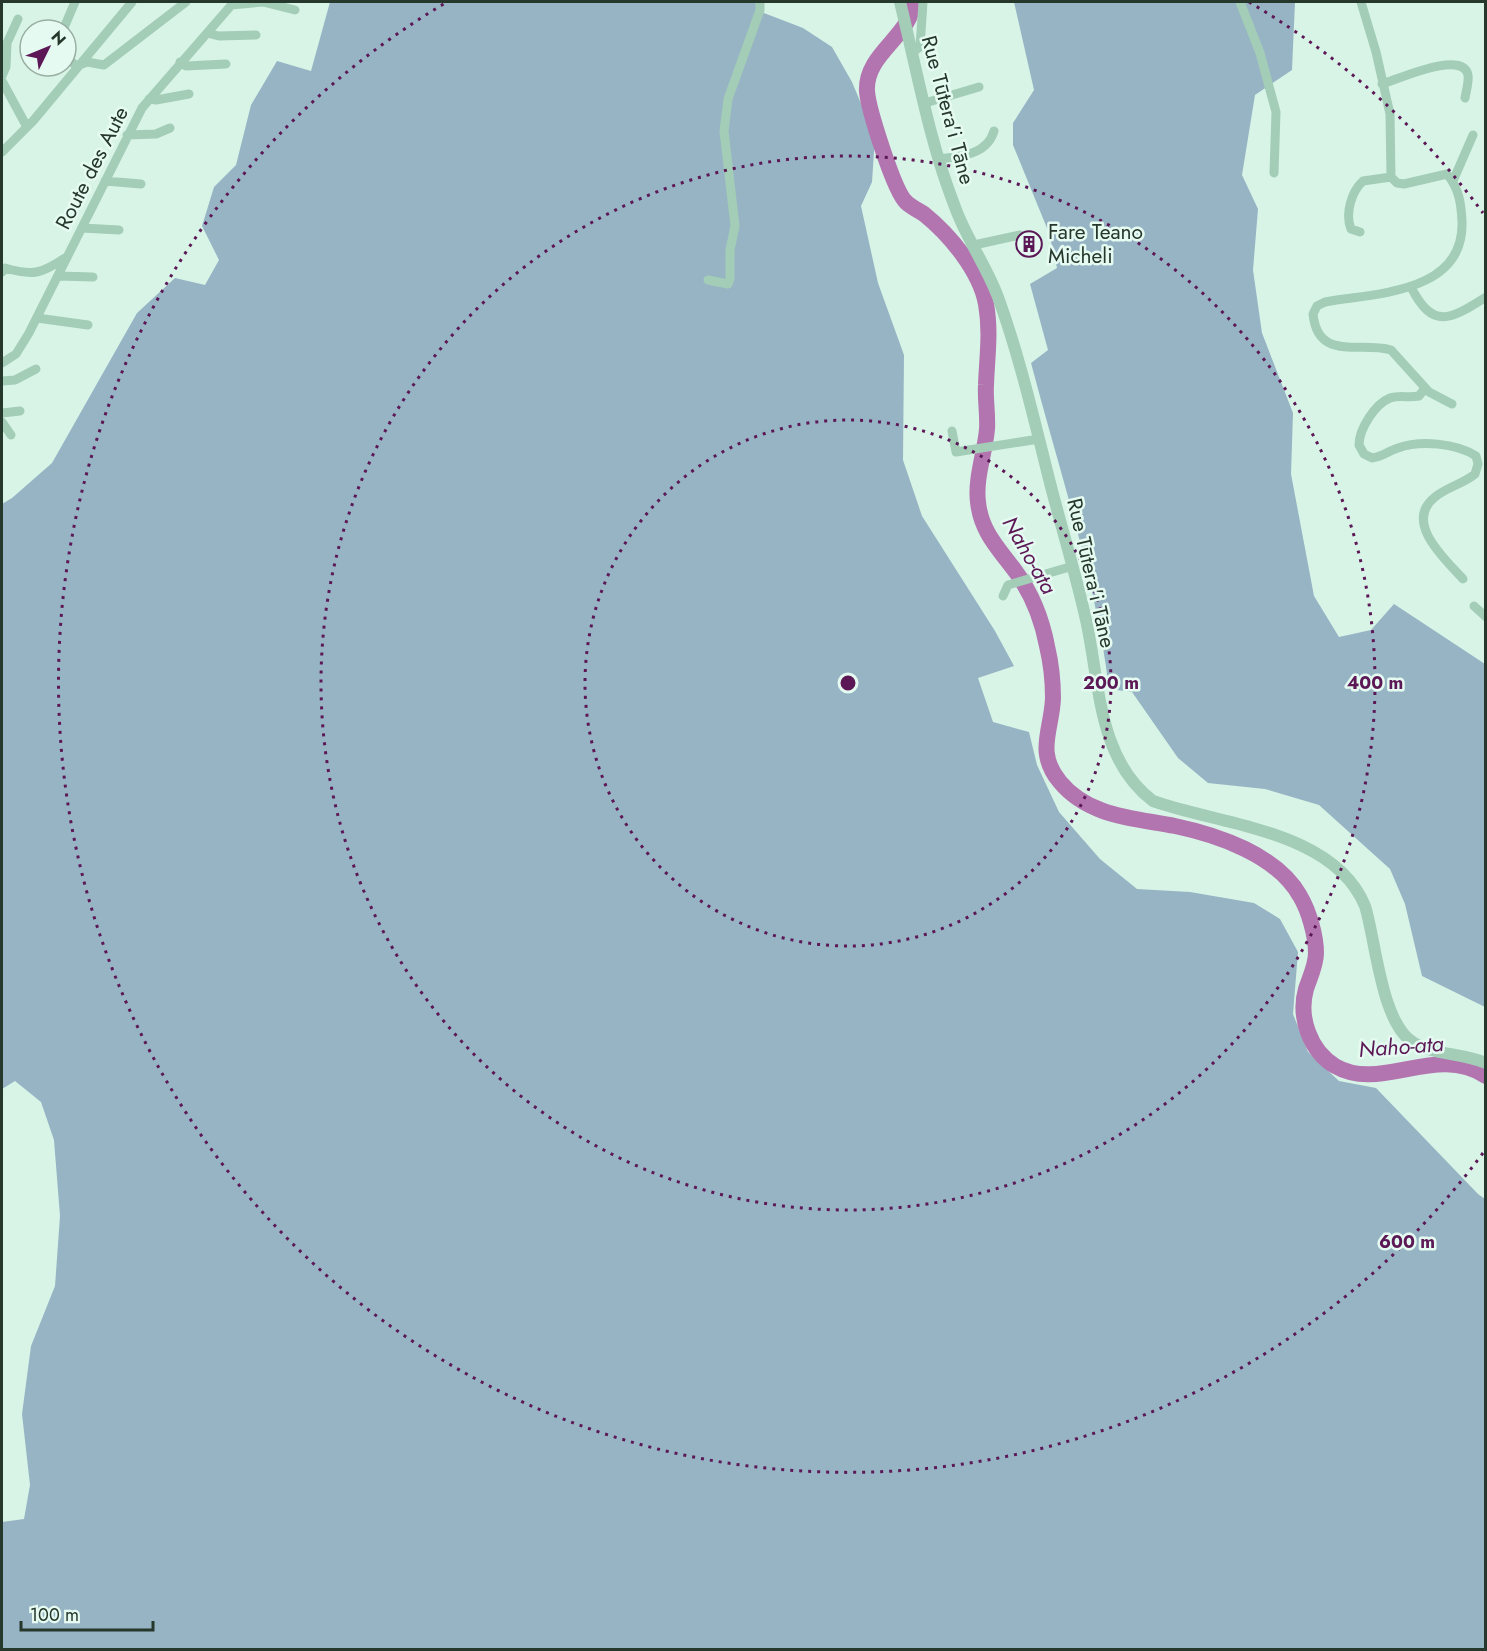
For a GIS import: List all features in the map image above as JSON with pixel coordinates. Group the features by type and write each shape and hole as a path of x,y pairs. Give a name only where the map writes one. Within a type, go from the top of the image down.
{"street":[{"path":"68,18 75,2"},
{"path":"78,65 132,2"},
{"path":"78,66 87,62 104,65 186,2"},
{"path":"233,3 263,2 295,10"},
{"path":"708,280 728,284 730,279 730,250 735,226 724,131 728,99 760,10 759,2"},
{"name":"Rue Tūtera'i Tāne","path":"900,2 939,159 955,209 997,295 1039,439 1073,566 1106,729 1119,761 1139,791 1153,801 1287,839 1335,866 1350,881 1362,900 1387,999 1401,1031 1415,1043 1485,1063"},
{"path":"912,53 920,47 923,2"},
{"path":"1240,2 1260,54 1276,112 1274,173"},
{"path":"1361,2 1376,52 1390,114 1391,177 1397,183 1404,184 1447,174 1457,187 1461,208 1460,244 1432,278 1411,287 1324,302 1315,307 1313,316 1318,332 1327,342 1342,347 1391,351 1402,359 1425,388 1452,404"},
{"name":"Route des Aute","path":"2,363 16,354 37,318 127,135 149,99 233,3"},
{"path":"2,76 7,60 7,43 18,19"},
{"path":"207,33 219,36 256,35"},
{"path":"180,62 186,66 226,64"},
{"path":"1382,84 1420,69 1456,64 1463,67 1468,76 1465,98"},
{"path":"2,152 27,127 67,78"},
{"path":"2,81 27,127"},
{"path":"925,103 979,87"},
{"path":"149,99 156,100 189,94"},
{"path":"127,135 156,134 170,128"},
{"path":"939,159 975,152 991,141 994,131"},
{"path":"1453,182 1473,135"},
{"path":"1360,232 1351,229 1349,222 1356,190 1367,179 1391,177"},
{"path":"105,181 141,184"},
{"path":"82,228 119,230"},
{"path":"974,245 1020,235"},
{"path":"2,272 5,268 30,274 40,273 67,256"},
{"path":"58,276 93,277"},
{"path":"1411,287 1427,312 1440,317 1453,317 1485,297"},
{"path":"37,318 88,325"},
{"path":"2,381 15,380 36,369"},
{"path":"1425,388 1419,396 1394,397 1382,403 1364,427 1359,445 1365,456 1372,458 1400,447 1418,444 1452,447 1476,456 1478,464 1475,474 1434,497 1426,505 1423,515 1425,528 1436,548 1463,579"},
{"path":"2,413 20,411"},
{"path":"2,422 11,435"},
{"path":"952,430 956,452 989,445 1039,439"},
{"path":"1003,596 1008,585 1073,566"},
{"path":"1474,606 1485,617"}],"shaded area":[{"path":"330,2 755,2 759,11 803,28 832,47 852,82 875,137 872,182 861,206 878,283 904,355 903,460 922,516 995,631 1014,666 978,678 993,722 1029,732 1037,765 1059,812 1100,859 1137,889 1190,892 1254,903 1280,919 1298,952 1293,1014 1308,1052 1339,1081 1376,1088 1485,1199 1485,1649 2,1649 2,1522 24,1519 30,1485 22,1414 31,1346 55,1286 60,1216 54,1140 41,1102 15,1081 2,1089 2,504 52,463 137,313 175,278 205,285 219,260 202,226 214,187 236,165 251,105 277,61 311,71"},
{"path":"1014,2 1295,2 1292,70 1255,95 1242,175 1258,209 1253,270 1262,333 1293,413 1291,474 1314,596 1339,637 1371,630 1394,604 1485,664 1485,1007 1422,976 1405,904 1390,869 1319,805 1265,789 1208,783 1178,758 1132,692 1109,689 1086,566 1031,363 1048,350 1030,284 1057,268 1049,233 1013,145 1013,123 1034,90"}],"waterway":[{"name":"Naho-ata","path":"913,2 911,14 905,25 873,66 868,78 868,100 882,149 901,195 906,202 944,232 971,267 983,292 988,325 987,423 979,475 978,502 987,531 1027,589 1042,627 1050,659 1053,685 1047,741 1048,761 1052,771 1060,782 1084,803 1128,818 1175,826 1227,841 1262,858 1290,882 1306,909 1316,946 1315,962 1304,1000 1305,1022 1313,1042 1326,1060 1353,1073 1371,1074 1448,1064 1467,1067 1486,1076"}],"place":[{"name":"Fare Teano Micheli","path":"1029,244"}]}
